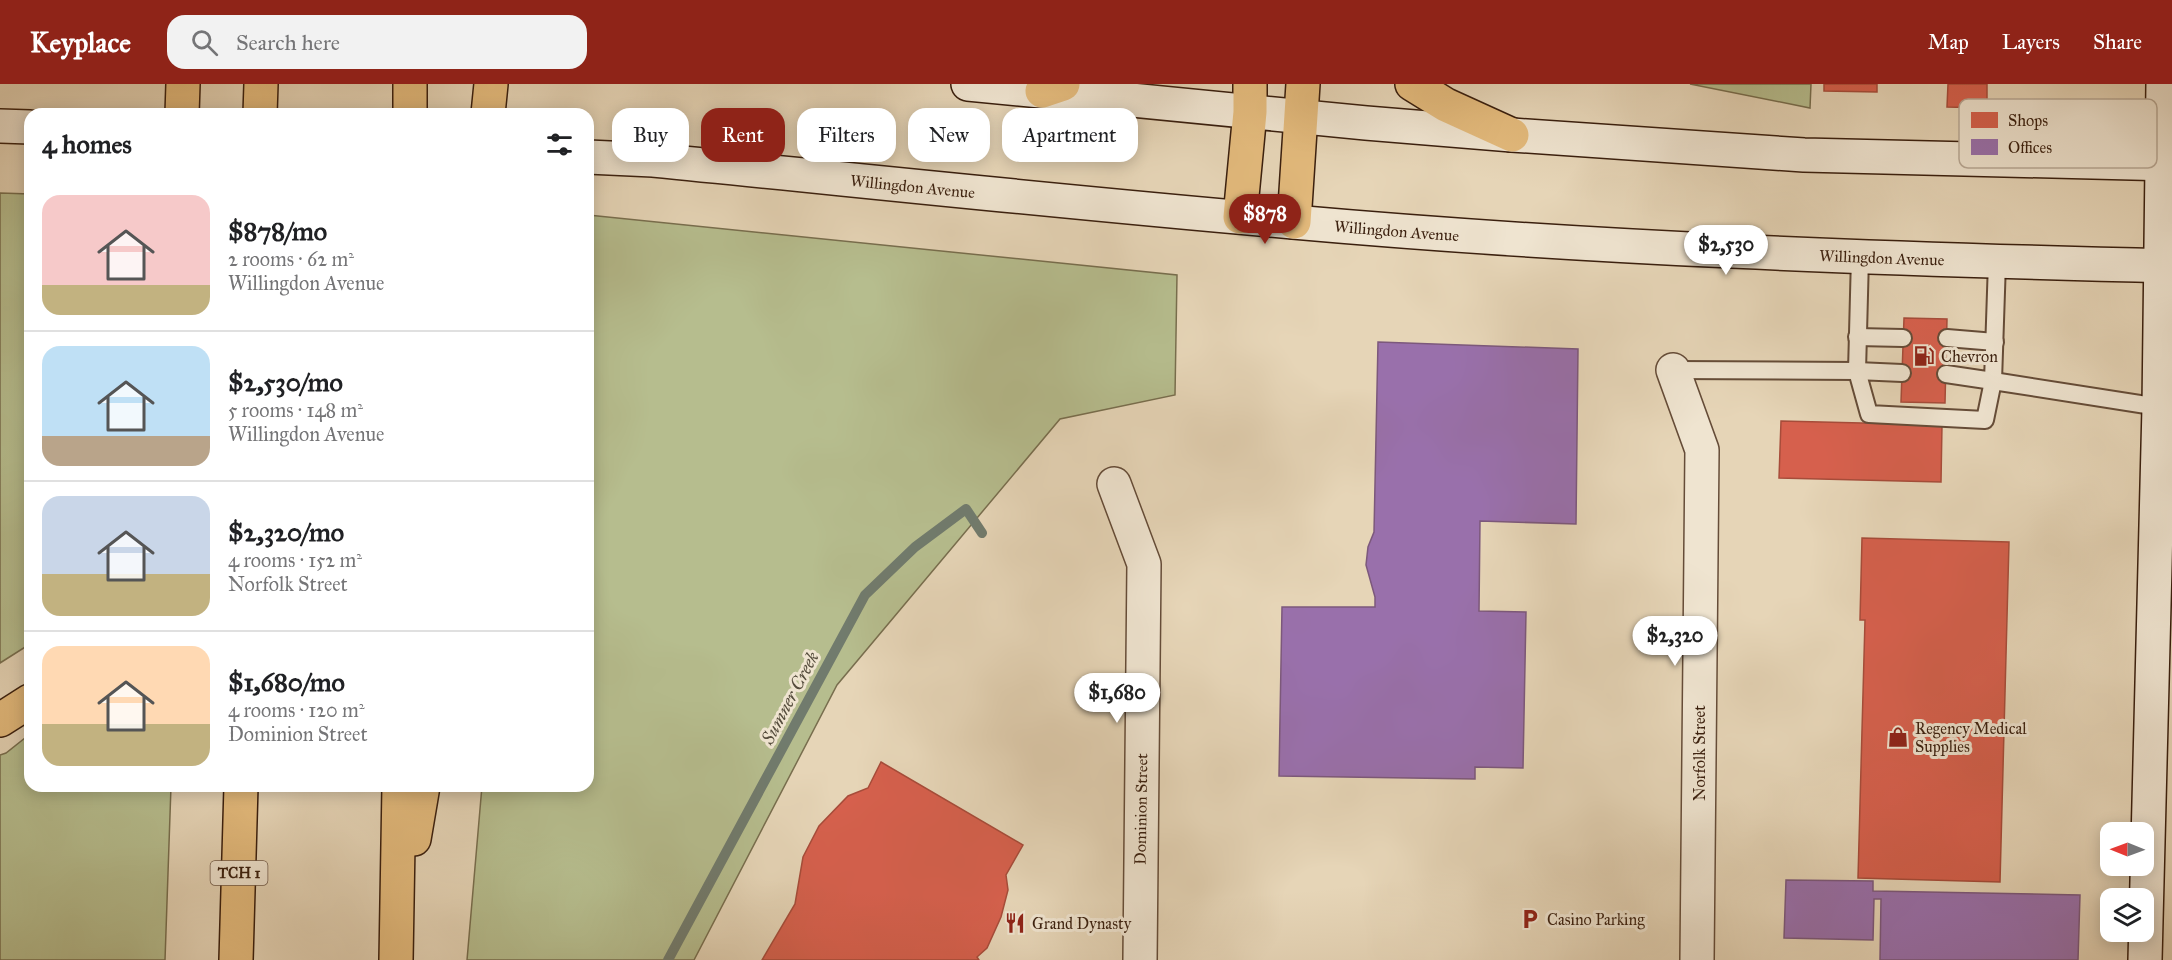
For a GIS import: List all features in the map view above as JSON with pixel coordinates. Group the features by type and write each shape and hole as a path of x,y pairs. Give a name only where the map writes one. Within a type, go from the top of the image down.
{"highway":[{"path":"182,108 183,84"},
{"path":"260,108 261,84"},
{"path":"410,84 410,108"},
{"path":"489,108 491,84"},
{"path":"1294,222 1304,84"},
{"path":"1412,84 1446,105 1512,135"},
{"path":"1240,217 1250,98"},
{"path":"0,720 24,705"},
{"name":"TCH 1","path":"236,960 241,792"},
{"path":"396,949 399,792"},
{"path":"396,949 422,792"}],"main road":[{"path":"968,84 1250,98 1302,117 1512,135 1804,155 1959,159"},
{"path":"2145,960 2159,407 2166,266 2167,164 2163,84"},
{"name":"Willingdon Avenue","path":"594,157 653,160 1294,222 1589,244 1860,257 2166,266"},
{"name":"Norfolk Street","path":"1673,370 1702,450 1697,960"},
{"name":"Dominion Street","path":"1114,484 1144,564 1140,960"}],"lane":[{"path":"1860,257 1857,371 1869,414 1985,420 1993,381 1997,262"},
{"path":"1857,337 1903,338"},
{"path":"1947,338 1995,342"},
{"path":"1673,370 1902,373"},
{"path":"1946,374 2159,407"}],"green space":[{"path":"1690,84 1811,84 1810,108"},
{"path":"0,193 24,194 24,648 0,663"},
{"path":"594,216 1177,275 1175,395 1060,419 837,685 694,960 467,960 481,792 594,792"},
{"path":"24,739 24,792 171,792 165,960 0,960 0,755"}],"building: Shops":[{"path":"1824,84 1877,84 1877,92 1824,91"},
{"path":"1948,84 1987,84 1987,99 1959,99 1959,107 1947,107"},
{"name":"Chevron","path":"1904,318 1947,319 1945,403 1901,402"},
{"path":"1781,421 1942,425 1941,482 1779,478"},
{"path":"1862,538 2009,542 2000,882 1858,878 1865,620 1860,620"},
{"path":"881,762 1023,845 1006,875 1008,890 1001,917 987,948 977,957 979,960 762,960 795,904 803,857 819,826 848,796 868,788"}],"building: Offices":[{"path":"1378,342 1578,349 1576,524 1480,521 1479,611 1526,612 1523,768 1475,767 1475,779 1279,776 1282,607 1375,607 1375,597 1366,565 1368,547 1374,532"},
{"path":"1786,880 1873,881 1873,891 2080,895 2078,960 1880,960 1881,899 1874,899 1873,940 1784,938"}],"waterway":[{"name":"Sumner Creek","path":"668,960 865,595 915,547 966,509 982,533"}],"place":[{"name":"Chevron","path":"1924,356"},
{"name":"Regency Medical Supplies","path":"1898,737"},
{"name":"Casino Parking","path":"1530,919"},
{"name":"Grand Dynasty","path":"1015,923"}]}
